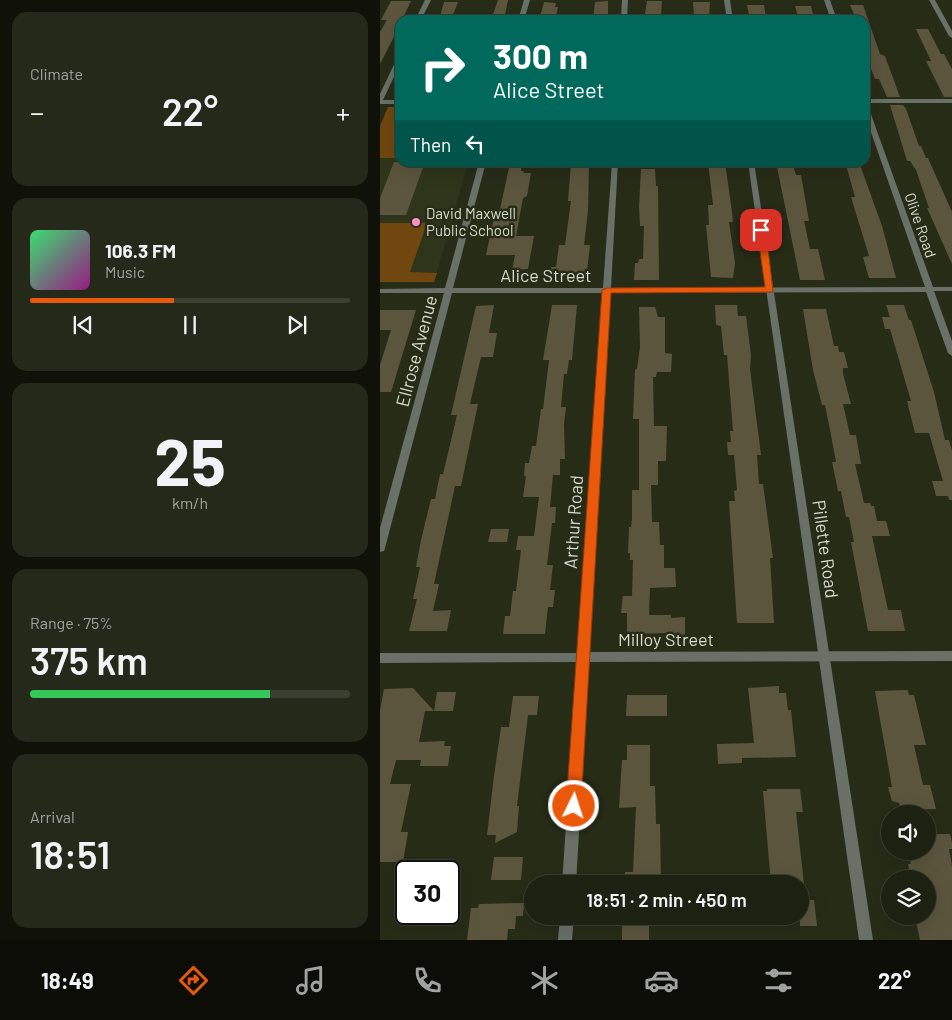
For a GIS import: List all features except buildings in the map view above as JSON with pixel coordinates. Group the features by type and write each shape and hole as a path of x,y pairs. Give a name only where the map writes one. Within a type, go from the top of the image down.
{"street":[{"path":"420,15 428,0"},
{"path":"522,15 526,0"},
{"path":"624,15 626,0"},
{"path":"727,0 729,15"},
{"path":"827,0 832,15"},
{"path":"932,0 952,36"},
{"path":"395,69 380,101 395,102"},
{"path":"870,101 952,100"},
{"name":"Olive Road","path":"870,120 952,353"},
{"name":"Ellrose Avenue","path":"380,548 482,167"},
{"name":"Arthur Road","path":"570,875 615,167"},
{"name":"Pillette Road","path":"752,167 866,940"},
{"name":"Alice Street","path":"380,292 952,289"},
{"name":"Milloy Street","path":"380,658 952,656"},
{"path":"565,940 566,925"}],"shaded area":[{"name":"David Maxwell Public School","path":"388,107 395,107 395,167 467,167 434,282 380,282 380,126"},
{"path":"388,107 395,107 395,158 380,158 380,126"},
{"path":"380,223 427,223 410,272 437,273 434,282 380,282"}],"place":[{"name":"David Maxwell Public School","path":"416,222"}],"route":[{"path":"574,806 607,290 770,290 761,230"}]}
